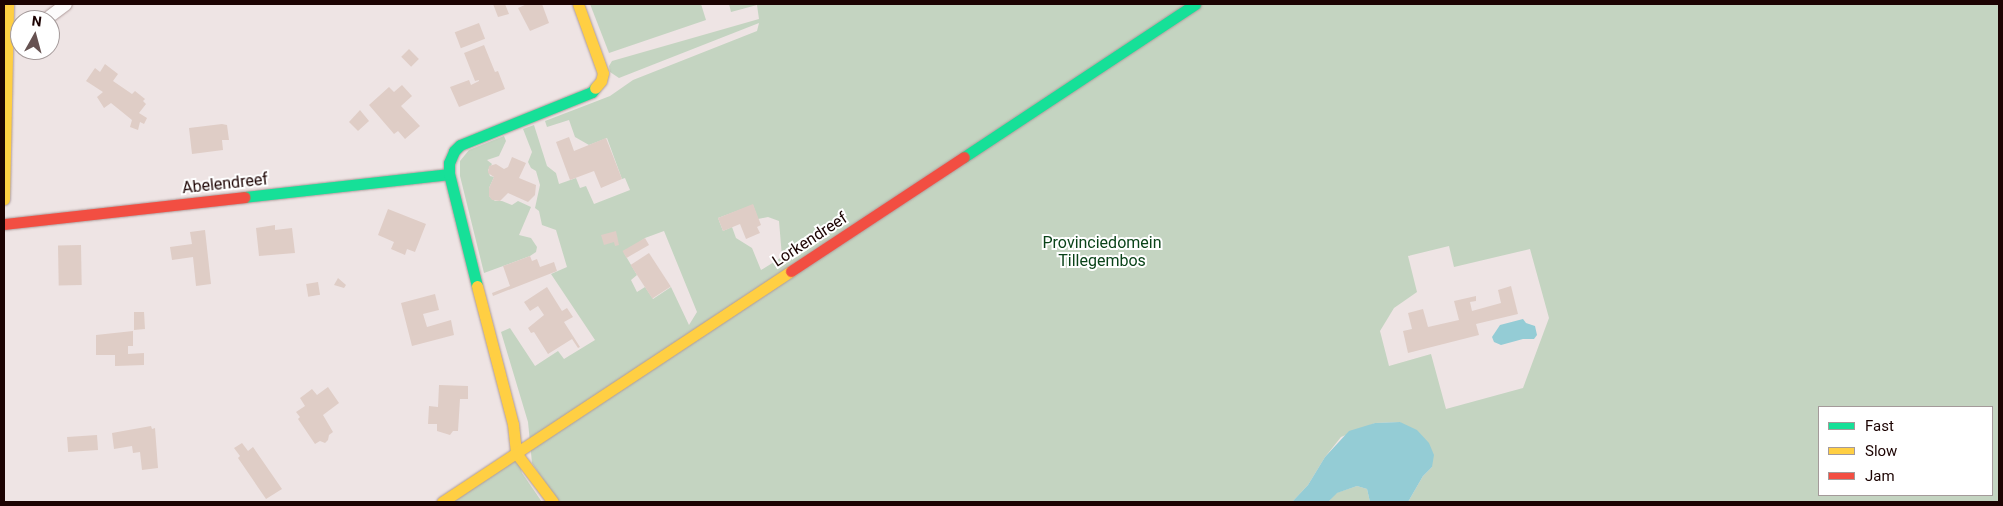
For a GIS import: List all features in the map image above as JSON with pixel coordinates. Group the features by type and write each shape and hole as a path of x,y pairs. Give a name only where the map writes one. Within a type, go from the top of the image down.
{"street":[{"path":"552,502 528,466 516,453 513,424 449,174 449,163 454,151 460,145 592,92 601,82 603,73 600,61 578,4"},
{"name":"Lorkendreef","path":"442,502 1195,4"},
{"path":"4,199 13,60"},
{"name":"Abelendreef","path":"4,224 449,174"}],"green space":[{"path":"590,4 701,4 706,20 609,53"},
{"name":"Provinciedomein Tillegembos","path":"729,4 1999,4 1999,502 1408,502 1423,476 1432,467 1400,422 1375,423 1341,437 1325,457 1308,485 1292,502 558,502 532,463 528,422 501,332 510,328 535,366 558,351 564,359 595,340 551,274 567,267 556,230 542,225 539,211 535,208 540,185 536,171 531,168 528,162 532,152 523,129 534,125 547,166 556,173 559,184 576,178 580,188 586,186 594,204 630,190 625,178 622,179 607,138 589,145 575,137 569,120 547,127 545,121 610,96 633,80 757,31 759,23 619,78 610,72 609,66 612,61 759,19 757,5 731,12","holes":["753,205 758,219 768,217 779,221 782,257 761,270 752,248 736,238 732,227 723,231 718,218","664,231 697,312 689,325 671,287 653,299 645,287 637,292 631,280 637,275 624,253 645,238","1449,246 1454,267 1530,249 1549,318 1523,388 1446,409 1431,354 1389,366 1380,331 1394,308 1417,292 1408,256"]},
{"path":"504,136 506,141 499,156 487,160 492,164 488,170 490,176 494,177 489,188 489,196 495,201 502,201 512,205 518,201 531,207 519,235 531,238 537,247 536,252 530,256 484,273 460,176 460,161 469,150"},
{"path":"518,458 522,473 542,502 452,502"},
{"path":"1357,486 1367,489 1370,502 1328,502 1336,493"}],"water":[{"path":"1523,319 1526,323 1535,326 1537,335 1534,339 1523,339 1501,345 1494,342 1492,337 1500,325"},
{"path":"1400,422 1417,430 1429,443 1434,455 1432,467 1423,476 1408,502 1370,502 1367,489 1357,486 1337,493 1328,502 1292,502 1308,485 1325,457 1349,431 1375,423"}],"building":[{"path":"493,4 505,4 509,14 498,17"},
{"path":"527,4 542,4 549,23 530,31 518,8"},
{"path":"479,23 485,39 461,48 455,32"},
{"path":"484,45 495,72 498,71 505,89 459,107 450,87 469,80 471,85 479,81 475,81 464,53"},
{"path":"409,49 419,59 411,67 401,57"},
{"path":"105,64 118,74 113,81 132,94 135,91 145,99 143,101 146,104 139,113 147,118 144,124 140,122 138,130 130,127 132,120 111,103 104,108 97,97 103,92 86,81 95,68 100,72"},
{"path":"402,85 412,96 401,106 420,126 405,139 398,131 394,134 369,105 389,87 394,92"},
{"path":"360,110 369,121 358,131 349,122"},
{"path":"227,125 229,140 222,140 223,150 192,154 189,128"},
{"path":"569,137 574,151 606,138 622,179 601,188 594,171 570,180 556,142"},
{"path":"512,157 526,163 519,178 536,185 535,195 528,202 508,193 500,201 492,200 489,196 489,188 494,177 488,173 489,166 496,164 504,169 508,167"},
{"path":"753,204 761,225 757,227 760,233 746,239 740,224 723,231 718,218"},
{"path":"388,209 426,224 415,252 407,249 405,255 391,249 394,242 378,235"},
{"path":"275,225 275,230 292,228 295,253 259,256 256,228"},
{"path":"205,230 211,284 196,286 193,257 172,260 170,247 192,244 190,232"},
{"path":"616,231 619,245 615,246 614,242 604,245 601,235"},
{"path":"645,238 649,245 626,258 622,251"},
{"path":"58,245 81,245 82,285 59,285"},
{"path":"649,253 671,287 652,299 631,265"},
{"path":"530,256 532,261 537,259 540,267 554,262 557,271 493,296 492,293 510,286 503,266"},
{"path":"338,278 346,285 344,288 334,285"},
{"path":"318,282 320,295 308,297 306,284"},
{"path":"1511,286 1518,314 1476,324 1479,335 1408,353 1403,331 1412,329 1408,313 1423,309 1428,327 1459,320 1454,301 1476,296 1476,301 1470,302 1472,311 1501,303 1498,290"},
{"path":"547,287 562,311 567,308 573,317 564,322 580,347 578,348 572,339 548,354 534,332 531,333 528,328 544,315 538,306 530,311 524,302"},
{"path":"435,294 439,310 423,314 427,327 451,320 454,335 412,346 401,303"},
{"path":"134,312 144,312 145,329 134,330"},
{"path":"133,331 133,346 128,346 128,354 144,353 144,365 115,366 115,355 96,355 96,335"},
{"path":"439,385 468,386 468,399 460,399 458,431 453,431 450,435 437,431 437,424 428,424 429,406 438,407"},
{"path":"328,387 339,403 323,415 333,432 325,443 320,441 315,444 298,419 300,417 296,412 305,406 300,398 312,389 317,395"},
{"path":"151,426 152,429 155,428 158,468 142,470 140,452 133,453 132,446 114,449 112,433"},
{"path":"97,435 98,450 68,452 67,437"},
{"path":"242,443 248,451 253,447 282,489 266,499 238,458 240,456 234,448"}],"traffic: fast":[{"path":"964,157 1195,4"},
{"path":"477,286 449,174 449,163 454,151 460,145 592,92 595,88"},
{"path":"244,197 449,174"}],"traffic: slow":[{"path":"4,199 8,4"},
{"path":"578,4 603,73 601,81 595,88"},
{"path":"442,502 791,271"},
{"path":"477,286 513,424 516,453 553,502"}],"traffic: jam":[{"path":"791,271 964,157"},
{"path":"4,224 244,197"}]}
